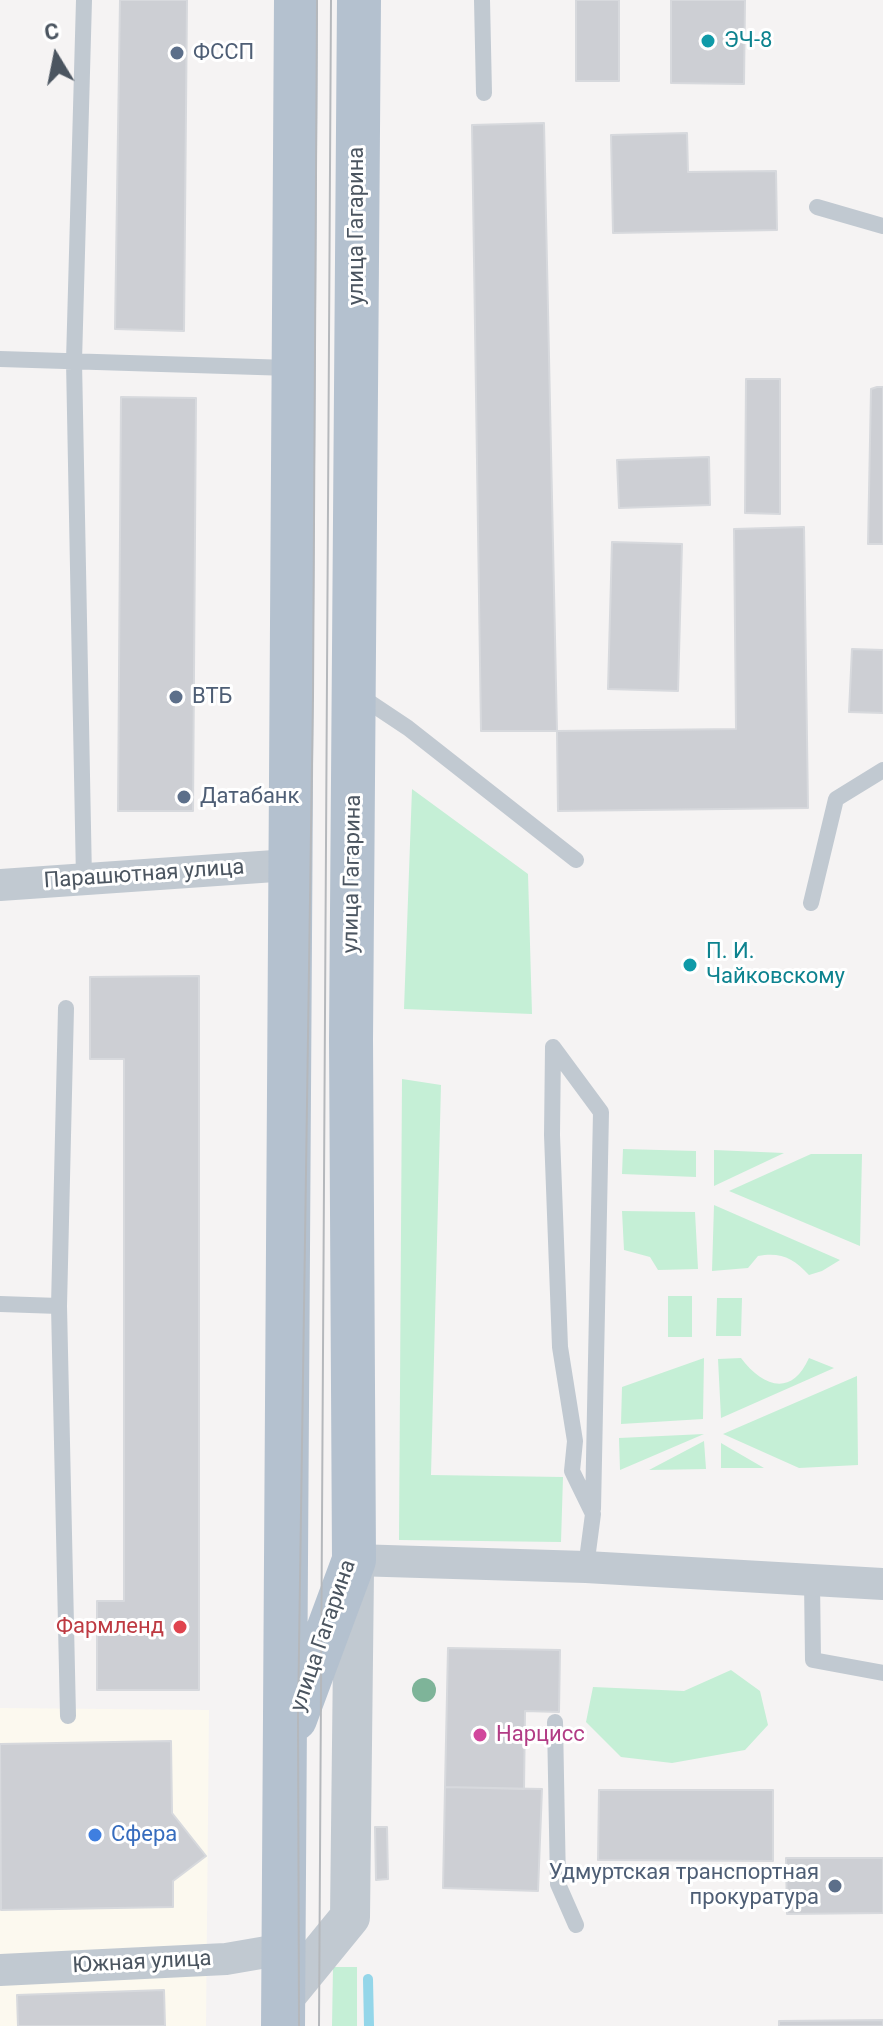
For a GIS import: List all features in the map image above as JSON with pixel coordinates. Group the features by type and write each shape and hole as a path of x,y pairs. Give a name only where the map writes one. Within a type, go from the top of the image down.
{"main road":[{"name":"улица Гагарина","path":"283,2013 296,0"},
{"name":"улица Гагарина","path":"286,1733 298,1715 354,1560 351,1039 359,0"}],"street":[{"name":"Парашютная улица","path":"0,885 289,865"},
{"path":"283,2013 350,1917 354,1560 586,1567 883,1584"},
{"name":"Южная улица","path":"0,1970 226,1959 284,1949"}],"lane":[{"path":"84,0 74,361 84,879"},
{"path":"482,0 484,93"},
{"path":"817,207 883,226"},
{"path":"0,359 293,368"},
{"path":"355,693 408,728 576,860"},
{"path":"811,903 836,799 883,770"},
{"path":"66,1008 59,1306 68,1716"},
{"path":"586,1567 593,1514 601,1112 553,1047 552,1135 560,1347 575,1441 572,1471 593,1514"},
{"path":"0,1304 59,1306"},
{"path":"812,1581 813,1660 883,1673"},
{"path":"555,1722 558,1884 576,1925"}],"shaded area":[{"path":"0,1708 209,1710 206,2026 0,2026"}],"green space":[{"path":"412,789 528,874 532,1014 404,1009"},
{"path":"402,1079 441,1085 431,1475 563,1477 561,1542 399,1540"},
{"path":"623,1149 696,1151 696,1177 622,1174"},
{"path":"714,1150 784,1153 714,1186"},
{"path":"811,1154 862,1154 860,1246 729,1191"},
{"path":"714,1205 840,1260 809,1275 792,1260 773,1255 758,1256 748,1268 712,1271"},
{"path":"622,1211 695,1212 698,1269 658,1270 650,1257 624,1250"},
{"path":"668,1296 692,1296 692,1337 668,1337"},
{"path":"717,1298 742,1298 741,1336 716,1336"},
{"path":"704,1358 703,1419 621,1424 622,1387"},
{"path":"741,1358 758,1375 776,1384 794,1379 809,1358 834,1368 721,1418 718,1359"},
{"path":"857,1376 858,1465 799,1468 723,1434"},
{"path":"704,1434 620,1470 619,1438"},
{"path":"704,1441 706,1469 649,1470"},
{"path":"721,1443 764,1468 721,1468"},
{"path":"731,1670 760,1691 768,1725 745,1750 672,1763 621,1757 586,1722 593,1687 684,1691"},
{"path":"333,1967 357,1967 357,2026 332,2026"}],"building":[{"path":"120,0 187,0 184,331 115,329"},
{"path":"576,0 619,0 619,81 576,81"},
{"name":"ЭЧ-8","path":"671,0 745,0 744,84 671,83"},
{"path":"544,123 557,731 481,731 472,125"},
{"path":"687,133 688,172 776,171 777,230 613,233 611,135"},
{"path":"746,379 780,379 780,514 745,513"},
{"path":"883,387 883,544 868,544 871,389"},
{"path":"121,397 196,398 193,811 118,811"},
{"path":"709,457 710,505 619,508 617,460"},
{"path":"804,527 808,808 558,811 557,731 736,729 734,529"},
{"path":"612,542 682,544 678,691 608,689"},
{"path":"852,649 883,650 883,713 849,712"},
{"path":"199,976 199,1690 97,1690 97,1601 124,1601 124,1059 90,1059 90,977"},
{"path":"448,1648 560,1650 559,1712 525,1711 524,1789 445,1787"},
{"name":"Сфера","path":"171,1741 172,1813 206,1856 173,1881 173,1907 1,1910 0,1744"},
{"path":"445,1787 542,1789 538,1891 443,1888"},
{"path":"599,1790 773,1790 773,1861 598,1860"},
{"path":"375,1827 387,1827 388,1879 376,1880"},
{"name":"Удмуртская транспортная прокуратура","path":"786,1858 883,1858 883,1913 787,1914"},
{"path":"164,1990 165,2026 18,2026 17,1995"},
{"path":"883,2020 883,2026 779,2026 779,2021"}],"waterway":[{"path":"368,1979 369,2026"}],"tram line":[{"path":"299,2026 298,1715 313,696 317,0"},
{"path":"319,2026 331,0"}],"place":[{"name":"ЭЧ-8","path":"708,41"},
{"name":"ФССП","path":"177,53"},
{"name":"ВТБ","path":"176,697"},
{"name":"Датабанк","path":"184,797"},
{"name":"П. И. Чайковскому","path":"690,965"},
{"name":"Фармленд","path":"180,1627"},
{"name":"Нарцисс","path":"480,1735"},
{"name":"Сфера","path":"95,1835"},
{"name":"Удмуртская транспортная прокуратура","path":"835,1886"}]}
